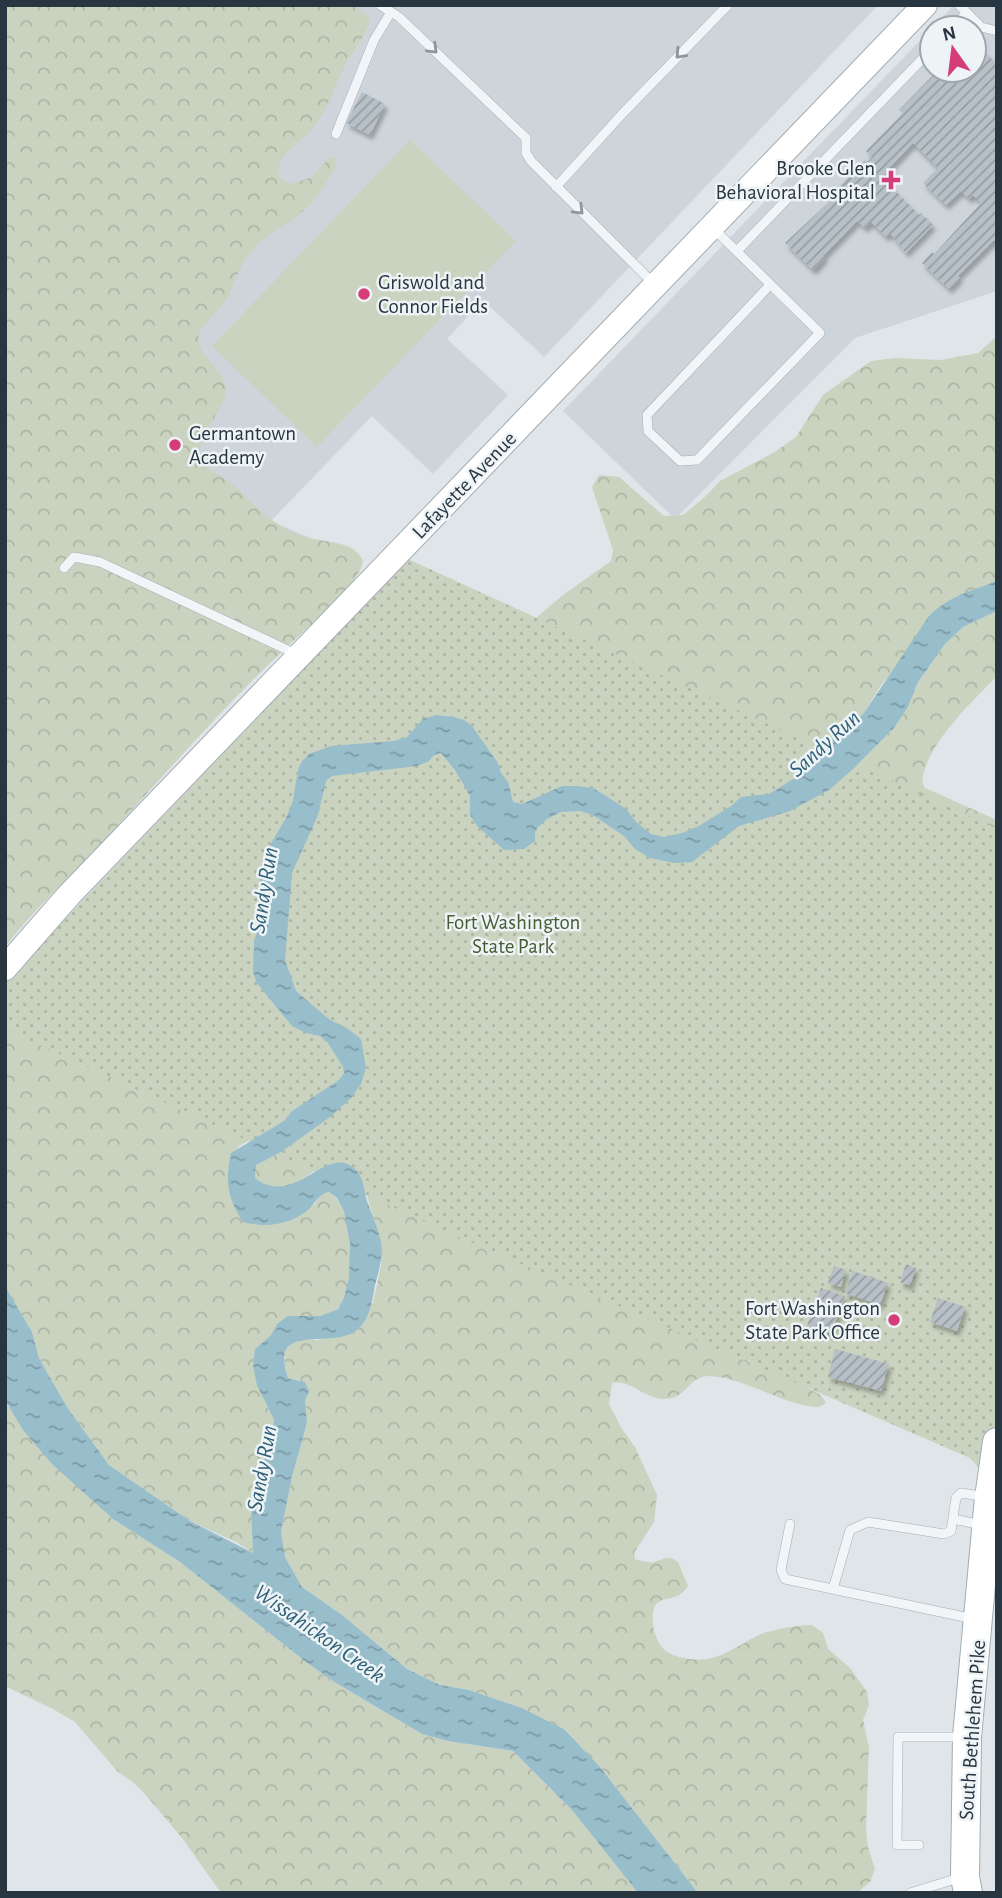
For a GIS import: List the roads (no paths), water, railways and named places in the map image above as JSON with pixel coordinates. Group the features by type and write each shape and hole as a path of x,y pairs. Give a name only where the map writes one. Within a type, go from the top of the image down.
{"main road":[{"name":"Lafayette Avenue","path":"5,968 55,910 925,5"},
{"name":"South Bethlehem Pike","path":"953,1886 997,1442"}],"lane":[{"path":"380,5 399,16 526,138 526,153 531,161 656,286"},
{"path":"556,187 623,113 728,5"},
{"path":"959,5 981,27 997,31"},
{"path":"336,134 374,40 391,12"},
{"path":"737,251 918,64"},
{"path":"713,228 820,332 697,460 680,461 648,431 647,415 771,285"},
{"path":"64,568 74,557 100,562 300,656"},
{"path":"833,1589 850,1530 868,1521 944,1534 951,1531 956,1498 961,1493 991,1508"},
{"path":"953,1519 991,1508"},
{"path":"790,1524 781,1570 785,1579 979,1620"},
{"path":"919,1845 897,1845 898,1737 967,1737"},
{"path":"910,1893 953,1886"}],"water":[{"path":"997,581 997,611 963,627 945,644 918,682 908,707 894,728 853,769 829,790 790,811 739,826 692,862 674,863 650,858 593,815 580,811 561,812 547,819 535,830 535,841 524,849 504,850 477,826 470,815 470,796 455,770 441,753 417,766 332,776 326,781 318,815 292,873 285,960 296,991 330,1020 361,1039 366,1068 361,1084 351,1098 330,1117 281,1152 256,1165 255,1178 270,1186 284,1186 335,1163 346,1163 357,1171 361,1178 380,1237 381,1253 364,1323 343,1337 304,1340 293,1343 286,1349 284,1360 288,1378 305,1382 309,1391 305,1401 307,1423 281,1532 285,1557 302,1587 342,1615 407,1669 440,1685 469,1690 522,1708 564,1729 600,1767 698,1893 638,1893 572,1810 513,1751 448,1741 422,1734 336,1683 180,1562 113,1519 52,1464 23,1430 5,1400 5,1286 32,1332 39,1358 52,1381 69,1410 109,1465 190,1521 253,1553 251,1513 257,1498 265,1454 273,1435 274,1420 257,1385 253,1366 255,1349 271,1335 277,1324 288,1316 321,1316 338,1309 349,1278 350,1244 344,1211 337,1198 329,1192 325,1193 304,1213 283,1223 251,1224 243,1222 238,1213 228,1181 231,1153 284,1121 292,1111 339,1080 344,1073 328,1043 320,1036 292,1026 256,982 253,971 254,941 259,926 260,869 293,801 302,761 309,754 331,746 394,741 407,737 423,719 436,715 454,717 472,726 498,763 508,782 513,802 522,804 562,786 593,788 626,809 636,822 651,834 664,837 682,833 699,826 741,797 769,794 809,769 823,748 864,713 929,616 952,599"}],"place":[{"name":"Brooke Glen Behavioral Hospital","path":"891,180"},
{"name":"Griswold and Connor Fields","path":"364,294"},
{"name":"Germantown Academy","path":"175,445"},
{"name":"Fort Washington State Park Office","path":"894,1320"}],"water label":[{"name":"Sandy Run","path":"824,743"},
{"name":"Sandy Run","path":"263,890"},
{"name":"Sandy Run","path":"261,1468"},
{"name":"Wissahickon Creek","path":"320,1633"}],"park label":[{"name":"Fort Washington State Park","path":"513,934"}]}
